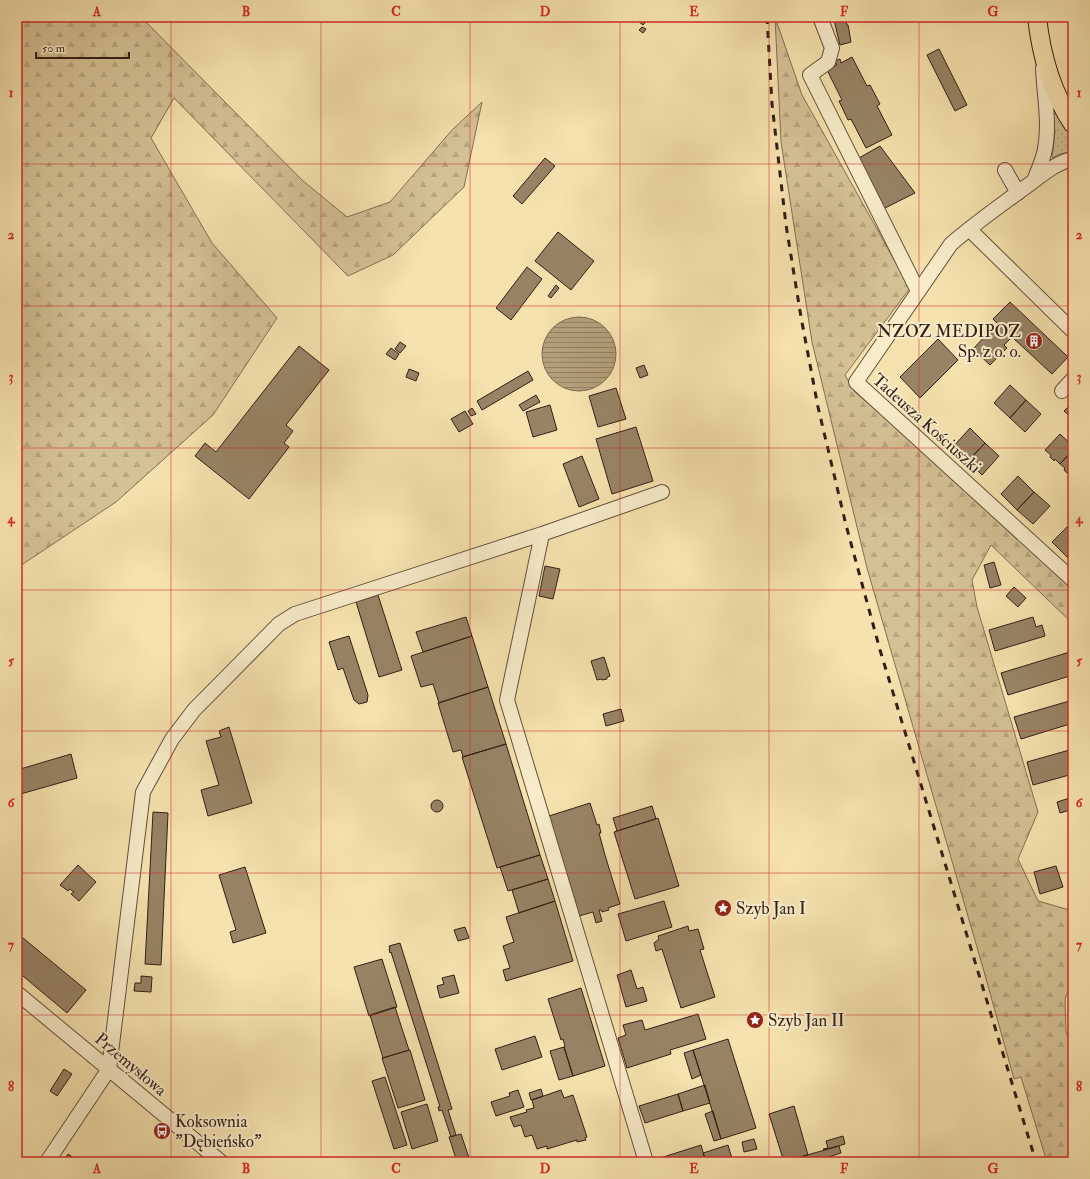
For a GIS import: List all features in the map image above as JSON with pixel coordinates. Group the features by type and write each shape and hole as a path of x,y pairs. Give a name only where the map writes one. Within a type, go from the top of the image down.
{"main road":[{"path":"1037,17 1042,48 1052,81 1073,124"}],"street":[{"path":"820,17 832,48 828,62 810,75 918,291"},
{"path":"1034,181 1043,157 1046,140 1042,48"},
{"name":"Tadeusza Kościuszki","path":"1073,159 1064,162 1034,181 951,244 856,382 1073,580"},
{"path":"1005,170 1018,193"},
{"path":"969,229 1073,331"},
{"path":"1062,391 1073,379"},
{"path":"47,1162 109,1069 143,792 172,739 194,710 279,624 294,614 542,534 662,492"},
{"path":"542,534 507,700 646,1162"},
{"name":"Przemysłowa","path":"17,993 222,1162"}],"green space":[{"path":"17,17 141,17 302,180 347,217 390,202 452,130 482,102 464,187 393,255 348,276 174,98 151,138 212,243 277,318 213,415 116,502 17,568"},
{"path":"775,17 802,95 910,288 845,375 854,391 1073,587 1073,624 991,545 972,580 977,607 1038,812 1018,859 1038,901 1073,911 1073,977 1065,999 1066,1031 1073,1054 1073,1162 1047,1162 1021,1077 1014,1079 867,568 812,342 781,142"},
{"path":"1053,112 1073,138 1073,151 1052,158 1055,132"}],"shaded area":[{"path":"579,317 593,320 605,328 613,340 616,354 613,368 605,380 593,388 579,391 565,388 553,380 545,368 542,354 545,340 553,328 565,320"}],"building":[{"path":"641,17 649,18 643,25 638,21"},
{"path":"845,17 851,42 840,45 834,20"},
{"path":"938,17 952,17 938,19"},
{"path":"642,27 646,29 643,33 639,30"},
{"path":"939,49 967,105 955,111 927,55"},
{"path":"852,57 867,86 870,85 880,104 877,106 892,135 866,148 851,119 848,120 839,101 842,100 827,70 837,65 835,61 840,59 841,63"},
{"path":"880,146 915,193 883,209 859,158"},
{"path":"545,158 555,166 522,204 513,196"},
{"path":"558,232 594,261 571,290 535,261"},
{"path":"527,267 542,279 511,320 496,308"},
{"path":"556,285 559,288 551,298 548,296"},
{"name":"NZOZ MEDIPOZ Sp. z o. o.","path":"1010,302 1068,357 1052,374 1012,337 1004,345 1007,348 990,365 973,349 989,332 991,333 999,325 993,319"},
{"path":"938,339 958,360 920,398 900,377"},
{"path":"400,342 406,346 400,353 395,349"},
{"path":"299,346 329,370 286,425 293,431 284,443 289,447 249,499 195,456 205,443 216,452"},
{"path":"391,348 399,354 395,360 386,354"},
{"path":"644,365 648,375 640,378 636,368"},
{"path":"409,369 419,373 416,381 406,377"},
{"path":"528,371 533,380 482,410 477,401"},
{"path":"1010,385 1026,400 1010,418 994,403"},
{"path":"616,388 626,419 598,427 589,396"},
{"path":"536,395 540,402 523,411 519,405"},
{"path":"1026,400 1041,414 1025,432 1010,418"},
{"path":"1073,402 1073,419 1064,411"},
{"path":"550,405 557,430 533,437 526,412"},
{"path":"472,408 476,414 471,416 468,411"},
{"path":"465,411 473,424 459,432 451,419"},
{"path":"636,427 653,481 612,494 596,439"},
{"path":"970,428 985,443 968,461 953,447"},
{"path":"1060,434 1073,446 1073,450 1060,464 1055,459 1054,461 1050,457 1051,455 1045,450"},
{"path":"985,443 999,456 982,475 968,461"},
{"path":"1073,450 1073,476 1070,473 1068,474 1064,470 1065,468 1060,464"},
{"path":"582,456 599,499 579,507 563,464"},
{"path":"1018,476 1034,492 1017,510 1001,494"},
{"path":"1034,492 1050,506 1033,524 1017,510"},
{"path":"1069,525 1073,529 1073,550 1067,557 1052,542"},
{"path":"1073,550 1073,563 1067,557"},
{"path":"994,562 1001,585 990,588 984,565"},
{"path":"545,566 560,569 553,599 539,596"},
{"path":"1014,587 1026,598 1018,607 1006,596"},
{"path":"378,595 402,670 379,677 356,602"},
{"path":"466,617 472,636 423,652 416,632"},
{"path":"1033,617 1036,627 1042,625 1045,636 995,651 989,630"},
{"path":"349,636 368,695 367,702 359,704 354,700 343,668 338,670 329,642"},
{"path":"472,636 488,687 439,703 433,684 421,687 411,656"},
{"path":"1073,651 1073,675 1008,695 1001,673"},
{"path":"604,657 610,676 607,677 607,679 597,680 591,661"},
{"path":"488,687 506,744 463,757 461,750 453,752 438,703"},
{"path":"1073,700 1073,723 1021,739 1014,717"},
{"path":"621,709 624,721 606,726 603,714"},
{"path":"229,727 252,803 208,816 201,790 219,785 206,741 221,737 219,731"},
{"path":"506,744 540,855 497,868 462,757"},
{"path":"1073,749 1073,774 1033,785 1027,762"},
{"path":"71,754 77,778 17,795 17,770"},
{"path":"1073,797 1073,809 1060,813 1057,802"},
{"path":"435,800 439,800 443,806 439,812 435,812 431,808 431,804"},
{"path":"590,803 597,825 599,824 601,833 599,833 620,904 608,908 609,910 602,912 599,910 602,921 596,923 593,912 579,916 549,816"},
{"path":"652,806 656,819 617,831 613,818"},
{"path":"153,812 168,813 161,965 145,964"},
{"path":"658,818 679,886 635,899 614,832"},
{"path":"540,855 548,879 508,891 500,867"},
{"path":"78,865 96,882 79,901 71,894 74,892 70,889 68,891 60,885"},
{"path":"1056,866 1063,887 1040,894 1034,872"},
{"path":"245,867 266,933 233,943 230,932 236,930 219,875"},
{"path":"548,879 555,901 519,913 512,890"},
{"path":"555,901 573,961 506,981 503,970 510,968 503,946 514,942 506,917"},
{"path":"664,901 672,927 626,941 618,914"},
{"path":"688,926 689,931 698,929 704,949 700,950 715,997 681,1008 662,949 656,951 654,943 659,939 658,936"},
{"path":"465,927 469,938 458,941 454,930"},
{"path":"17,933 86,990 67,1013 17,971"},
{"path":"400,943 452,1109 448,1110 456,1135 451,1137 442,1110 439,1111 438,1107 440,1107 391,952 390,953 389,946"},
{"path":"382,959 397,1007 369,1016 354,967"},
{"path":"631,970 637,989 643,987 647,1001 626,1007 617,975"},
{"path":"454,975 459,993 440,998 437,986 444,984 442,978"},
{"path":"141,976 152,977 151,992 134,991 135,983 141,983"},
{"path":"581,988 605,1066 573,1076 563,1039 561,1040 548,999"},
{"path":"395,1007 409,1050 383,1058 370,1015"},
{"path":"698,1014 706,1039 670,1050 671,1054 627,1068 618,1038 626,1035 623,1025 642,1020 645,1030"},
{"path":"535,1036 542,1057 502,1070 495,1049"},
{"path":"728,1039 756,1128 721,1139 693,1050"},
{"path":"564,1047 573,1076 559,1080 550,1051"},
{"path":"410,1050 425,1100 398,1108 382,1058"},
{"path":"693,1050 701,1075 692,1079 684,1053"},
{"path":"64,1069 72,1074 57,1096 50,1091"},
{"path":"385,1077 407,1145 394,1149 372,1081"},
{"path":"705,1085 710,1103 683,1111 678,1094"},
{"path":"541,1089 543,1096 531,1100 529,1093"},
{"path":"518,1090 524,1107 496,1116 491,1102 510,1096 509,1093"},
{"path":"561,1090 564,1098 573,1095 587,1137 585,1138 586,1140 577,1142 577,1140 547,1149 547,1146 537,1149 532,1135 525,1137 521,1125 514,1127 510,1117 527,1112 526,1110 534,1108 532,1100"},
{"path":"678,1094 683,1111 645,1123 639,1106"},
{"path":"427,1104 438,1141 412,1149 401,1112"},
{"path":"794,1106 808,1155 784,1162 769,1114"},
{"path":"713,1111 721,1139 714,1141 705,1114"},
{"path":"461,1134 470,1161 467,1162 457,1162 449,1137"},
{"path":"843,1136 845,1144 824,1150 823,1149 828,1148 826,1141"},
{"path":"754,1139 757,1149 744,1152 742,1142"},
{"path":"701,1145 706,1162 658,1162 657,1159"},
{"path":"728,1145 733,1162 706,1162 703,1153"},
{"path":"839,1146 841,1153 822,1159 822,1162 801,1162 800,1157"},
{"path":"68,1154 80,1162 63,1162"},
{"path":"836,1159 837,1162 825,1162"}],"railway":[{"path":"767,17 772,104 786,225 818,407 846,525 880,650 1036,1162"}],"place":[{"name":"NZOZ MEDIPOZ Sp. z o. o.","path":"1034,341"},
{"name":"Szyb Jan I","path":"723,908"},
{"name":"Szyb Jan II","path":"755,1020"},
{"name":"Koksownia \"Dębieńsko\"","path":"162,1131"}]}
